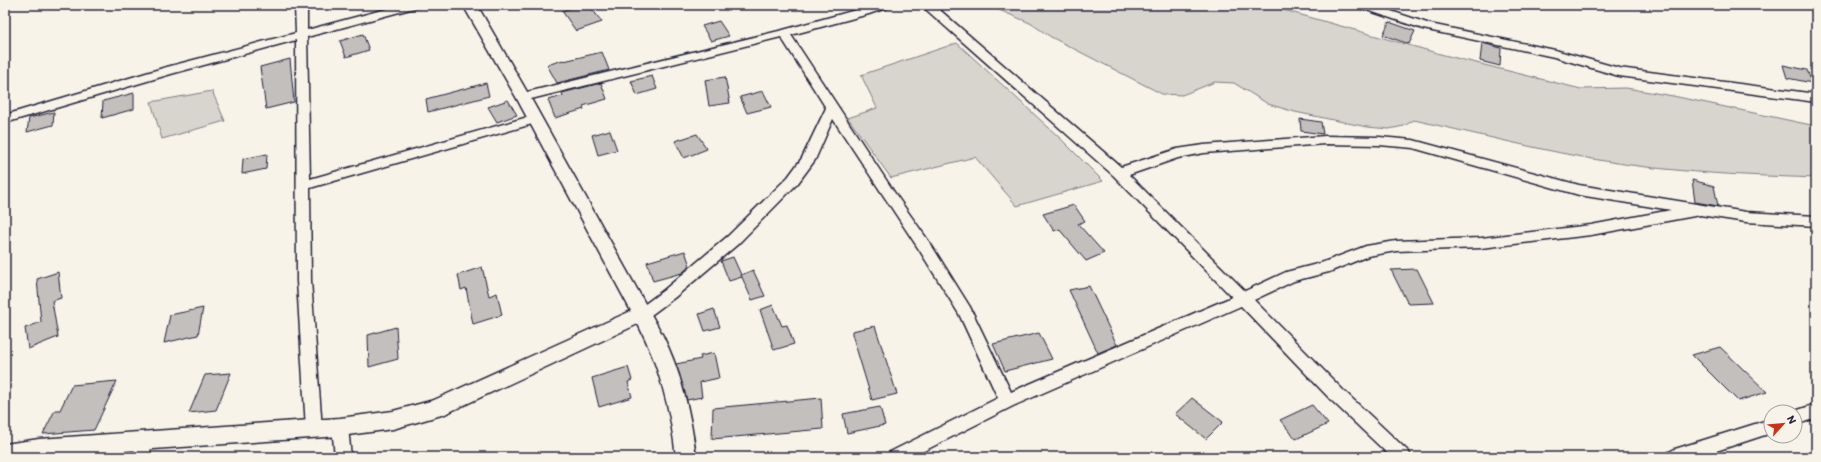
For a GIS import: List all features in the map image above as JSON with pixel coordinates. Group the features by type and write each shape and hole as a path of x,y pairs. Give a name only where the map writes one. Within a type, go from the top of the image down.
{"street":[{"path":"301,5 300,35 304,185 304,281 314,429"},
{"path":"5,119 167,71 414,5"},
{"path":"470,5 523,97 655,339 667,371 682,423 686,457"},
{"path":"523,97 784,33 866,12 885,5"},
{"path":"927,5 1119,173 1244,298 1337,395 1403,457"},
{"path":"1362,5 1427,27 1555,54 1619,72 1816,98"},
{"path":"784,33 925,247 965,311 1007,401"},
{"path":"5,452 39,448 142,449 393,420 438,408 642,314 669,294 733,240 793,180 808,160 832,108"},
{"path":"304,185 535,119"},
{"path":"1119,173 1177,154 1204,149 1325,140 1379,141 1413,144 1579,190 1746,217 1816,221"},
{"path":"896,457 1007,401 1244,298 1291,276 1324,268 1366,251 1396,246 1481,243 1584,231 1698,210"},
{"path":"1803,415 1816,411"},
{"path":"340,427 343,457"},
{"path":"1675,457 1763,429"}],"shaded area":[{"path":"987,5 1266,5 1444,55 1581,89 1626,88 1673,96 1816,126 1816,178 1711,173 1643,167 1544,150 1414,120 1404,126 1389,129 1367,127 1295,112 1268,104 1234,83 1215,82 1182,95 1162,94 1051,37 1030,23"},
{"path":"957,43 1061,139 1103,181 1017,206 975,157 891,178 848,118 877,108 861,75"},
{"path":"212,91 225,121 162,139 151,102"}],"building":[{"path":"579,5 589,5 602,22 576,31 562,11"},
{"path":"719,21 729,36 711,41 702,26"},
{"path":"1389,22 1415,31 1409,44 1383,35"},
{"path":"363,34 369,50 346,57 340,41"},
{"path":"1482,43 1501,48 1500,66 1480,61"},
{"path":"602,52 609,70 557,83 547,65 563,60"},
{"path":"290,59 294,102 266,109 260,67"},
{"path":"1783,65 1807,70 1812,83 1787,78"},
{"path":"652,76 657,89 637,95 631,81"},
{"path":"725,77 730,103 709,106 705,80"},
{"path":"486,83 489,96 428,112 426,99"},
{"path":"601,83 607,99 583,106 584,109 555,118 548,100 563,96 562,93"},
{"path":"763,91 771,107 747,113 740,97"},
{"path":"134,93 134,109 102,118 103,101"},
{"path":"508,100 517,115 497,122 488,107"},
{"path":"54,112 53,125 27,132 29,118"},
{"path":"1300,119 1321,122 1323,134 1301,131"},
{"path":"610,130 617,150 598,155 592,135"},
{"path":"697,134 707,149 684,158 675,141"},
{"path":"267,154 266,169 242,174 243,159"},
{"path":"1692,180 1714,186 1718,206 1695,202"},
{"path":"1074,205 1085,221 1078,224 1104,253 1086,261 1059,229 1054,231 1043,214"},
{"path":"685,251 690,266 682,273 653,281 647,262"},
{"path":"733,257 742,277 729,281 721,261"},
{"path":"482,267 489,296 497,293 502,315 473,324 466,288 461,290 458,275"},
{"path":"1417,269 1434,303 1408,304 1391,270"},
{"path":"753,270 765,296 752,300 741,275"},
{"path":"58,272 61,298 52,301 58,337 28,349 25,328 41,322 37,279"},
{"path":"1089,286 1117,345 1098,353 1069,290"},
{"path":"773,305 782,326 787,325 794,344 774,350 760,310"},
{"path":"203,308 198,335 164,343 170,315"},
{"path":"714,309 720,327 705,331 699,314"},
{"path":"875,326 897,394 872,400 852,331"},
{"path":"396,327 398,359 369,367 368,335"},
{"path":"1039,333 1052,359 1005,371 993,344"},
{"path":"1720,347 1767,392 1738,401 1692,355"},
{"path":"714,353 719,378 700,382 702,397 687,400 676,364 701,359 700,356"},
{"path":"628,367 632,380 628,382 632,397 599,407 592,378"},
{"path":"231,373 216,410 189,413 205,375"},
{"path":"117,381 94,430 43,434 55,410 60,410 72,385"},
{"path":"821,398 823,429 712,439 713,408"},
{"path":"1192,398 1223,422 1206,439 1175,414"},
{"path":"1312,405 1328,424 1296,439 1280,420"},
{"path":"880,407 885,425 847,433 843,414"}]}
